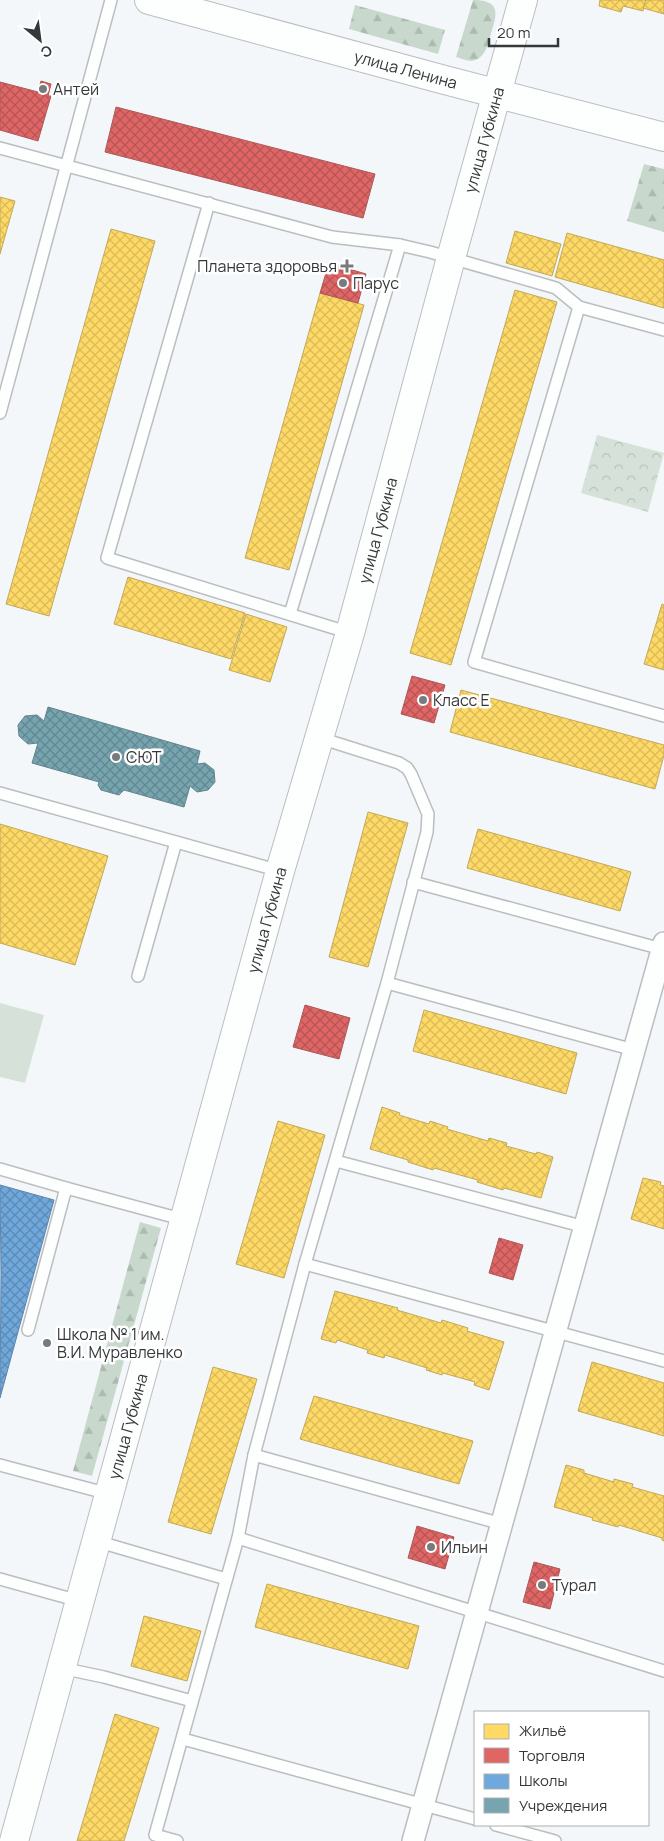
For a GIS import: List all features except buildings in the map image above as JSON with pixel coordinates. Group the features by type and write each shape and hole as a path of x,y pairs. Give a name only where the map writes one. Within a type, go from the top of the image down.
{"street":[{"name":"улица Ленина","path":"149,0 664,137"},
{"name":"улица Губкина","path":"14,1841 280,871 350,633 523,0"},
{"path":"413,1841 663,946"}],"lane":[{"path":"0,413 111,0"},
{"path":"0,148 332,237 400,245 451,258 556,288 579,307 664,330"},
{"path":"208,203 107,558 350,633"},
{"path":"290,614 400,245"},
{"path":"579,307 474,662 664,716"},
{"path":"178,1841 155,1835 238,1538 254,1455 305,1264 387,983 426,832 428,814 412,774 407,768 320,738"},
{"path":"0,793 280,871"},
{"path":"138,976 176,842"},
{"path":"413,882 663,946"},
{"path":"387,983 634,1050"},
{"path":"336,1161 584,1227"},
{"path":"0,1169 185,1220"},
{"path":"28,1330 66,1188"},
{"path":"305,1264 556,1330 664,1361"},
{"path":"254,1455 502,1524"},
{"path":"0,1465 109,1494"},
{"path":"238,1538 664,1671"},
{"path":"96,1541 226,1579"},
{"path":"0,1579 79,1602"},
{"path":"61,1668 104,1677 192,1701"},
{"path":"183,1738 474,1819"},
{"path":"500,1826 555,1841"}],"green space":[{"path":"473,0 481,0 491,4 494,8 495,17 486,49 480,57 471,61 456,57"},
{"path":"355,5 445,30 438,54 349,29"},
{"path":"644,164 664,169 664,232 627,221"},
{"path":"597,435 664,453 648,512 581,493"},
{"path":"0,1003 44,1015 25,1083 0,1077"},
{"path":"140,1222 161,1228 92,1476 73,1471"}],"place":[{"name":"Антей","path":"43,89"},
{"name":"Планета здоровья","path":"347,266"},
{"name":"Парус","path":"343,283"},
{"name":"Класс Е","path":"423,700"},
{"name":"СЮТ","path":"116,757"},
{"name":"Школа № 1 им. В.И. Муравленко","path":"47,1343"},
{"name":"Ильин","path":"431,1547"},
{"name":"Турал","path":"542,1585"}]}
